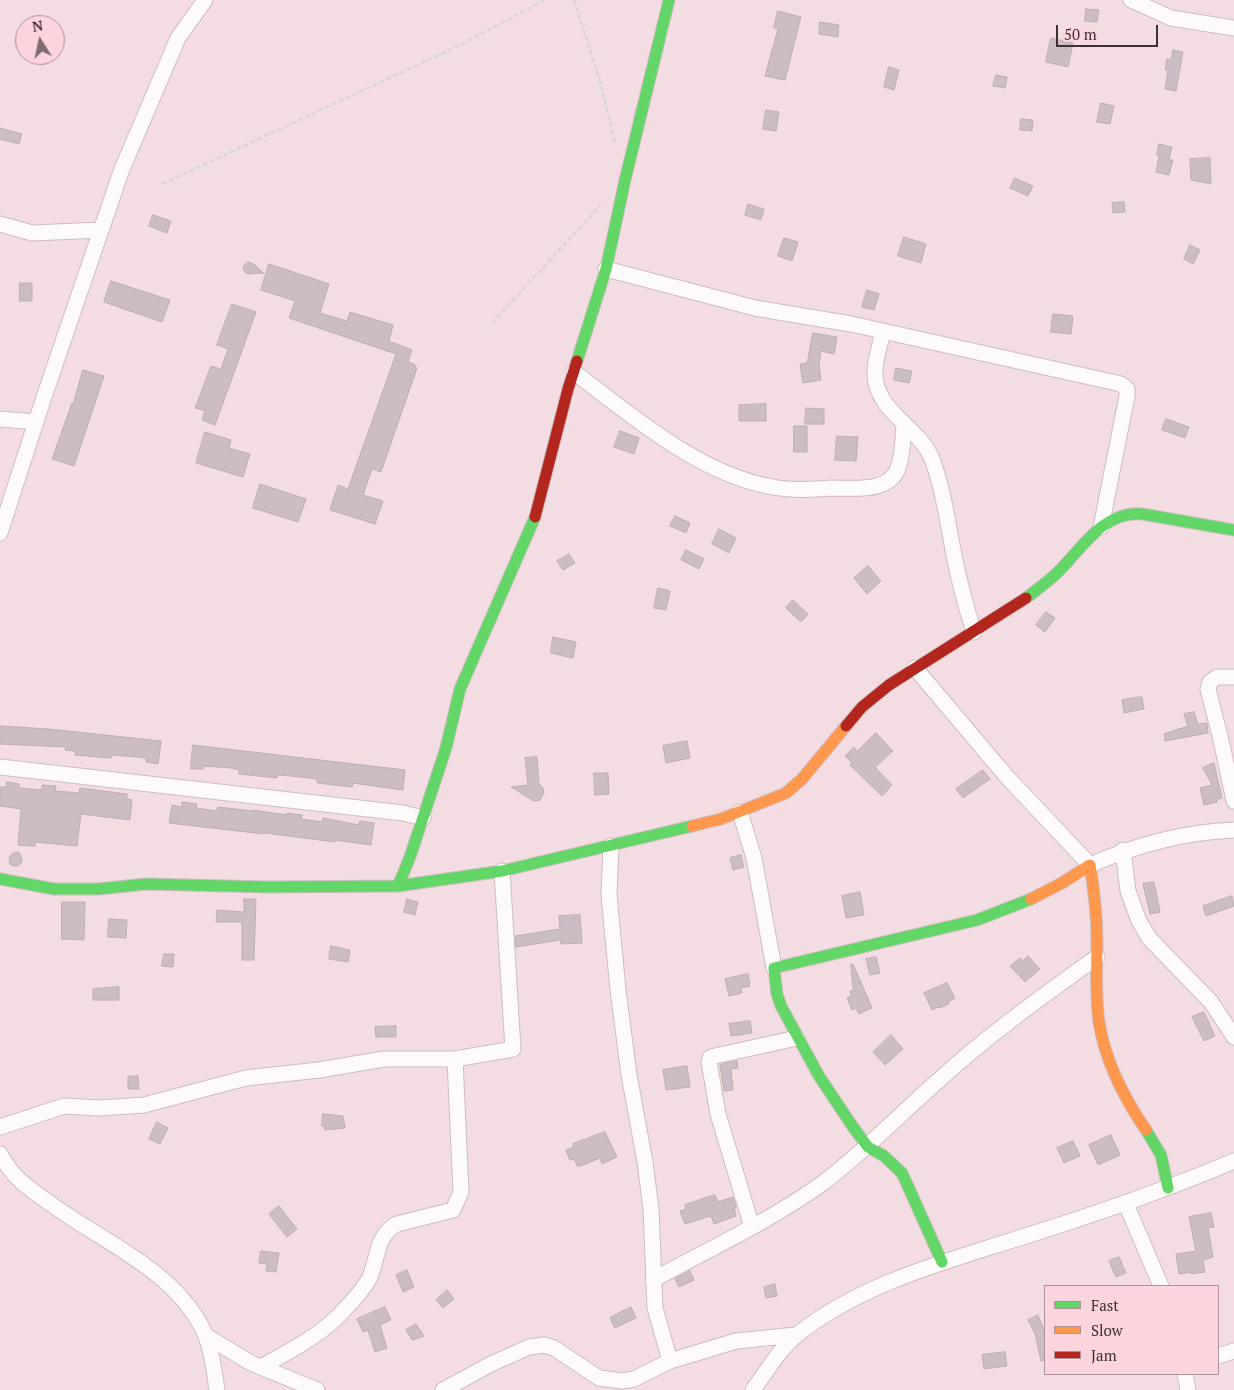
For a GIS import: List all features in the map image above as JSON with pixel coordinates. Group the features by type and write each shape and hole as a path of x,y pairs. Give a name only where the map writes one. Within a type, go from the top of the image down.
{"street":[{"path":"0,533 122,169 196,0"},
{"path":"178,38 205,0"},
{"path":"398,886 446,748 460,689 537,512 574,372 606,269 625,180 669,0"},
{"path":"1131,0 1171,18 1234,28"},
{"path":"0,224 32,233 101,230"},
{"path":"606,269 755,308 851,324 1121,384 1127,390 1127,396 1101,527"},
{"path":"883,331 876,365 875,381 880,397 926,448 932,459 964,598 974,632"},
{"path":"574,372 660,437 681,450 712,466 752,482 773,487 794,489 869,487 886,484 899,467 904,424"},
{"path":"0,419 36,422"},
{"path":"0,879 54,889 98,889 146,884 267,888 398,886 502,871 721,819 786,793 802,779 862,708 889,685 974,632 1044,585 1086,540 1101,527 1117,517 1130,514 1146,514 1234,530"},
{"path":"915,668 1007,777 1090,865 1098,926 1097,1002 1101,1034 1109,1059 1122,1088 1139,1120 1160,1152 1164,1163 1168,1188"},
{"path":"1234,677 1217,677 1210,682 1208,689 1234,801"},
{"path":"0,767 403,812 423,818"},
{"path":"740,812 754,858 777,994 781,1006 819,1076 868,1147 884,1156 902,1173 942,1262"},
{"path":"774,968 1008,911 1038,898 1090,865 1123,850 1154,841 1234,830"},
{"path":"611,846 609,895 612,944 629,1075 645,1162 651,1209 655,1308 670,1361"},
{"path":"1123,850 1128,891 1139,921 1149,938 1212,1002 1234,1037"},
{"path":"0,1127 64,1106 100,1108 144,1105 246,1078 319,1070 384,1059 454,1059 510,1051 514,1046 502,871"},
{"path":"653,1280 752,1228 800,1199 868,1147 939,1079 981,1044 1097,957"},
{"path":"752,1228 718,1114 709,1062 710,1058 715,1056 797,1038"},
{"path":"262,1366 310,1340 344,1311 370,1277 375,1256 384,1235 390,1228 397,1224 453,1210 461,1192 454,1059"},
{"path":"0,1154 8,1169 18,1180 89,1231 157,1274 179,1294 195,1315 206,1336 217,1390"},
{"path":"753,1390 779,1354 796,1335 819,1319 868,1292 896,1279 942,1262 1126,1204 1234,1161"},
{"path":"1126,1204 1161,1285"},
{"path":"443,1390 529,1346 544,1345 554,1348 599,1378 622,1382 634,1379 670,1361 736,1341 796,1335"},
{"path":"206,1336 251,1363 317,1390"},
{"path":"1219,1356 1234,1351"},
{"path":"1186,1375 1188,1390"}],"path":[{"path":"162,184 458,46 545,0"},
{"path":"574,0 600,80 616,144"},
{"path":"492,323 605,201"}],"building":[{"path":"1086,9 1099,10 1097,22 1085,21"},
{"path":"778,11 801,17 785,80 765,76 778,29 774,28"},
{"path":"820,22 839,25 838,37 819,34"},
{"path":"1051,38 1073,43 1068,67 1046,62"},
{"path":"1173,50 1183,52 1176,91 1165,89 1168,70 1165,70 1167,59 1171,59"},
{"path":"889,67 899,70 894,90 884,87"},
{"path":"996,75 1007,77 1005,88 993,86"},
{"path":"1101,103 1114,106 1110,124 1097,122"},
{"path":"766,110 779,112 776,131 763,129"},
{"path":"1021,119 1033,120 1032,131 1020,130"},
{"path":"0,128 22,134 19,144 0,139"},
{"path":"1159,144 1172,147 1169,160 1173,160 1169,175 1156,172"},
{"path":"1210,158 1211,184 1191,180 1190,159"},
{"path":"1015,178 1033,186 1028,196 1010,188"},
{"path":"1124,202 1125,212 1113,213 1112,203"},
{"path":"748,204 764,209 761,220 745,215"},
{"path":"153,215 171,221 167,233 149,226"},
{"path":"904,237 926,244 921,263 898,256"},
{"path":"784,238 798,242 792,261 778,256"},
{"path":"1190,245 1200,250 1193,264 1184,259"},
{"path":"248,262 264,273 248,274 245,272 243,269"},
{"path":"269,264 329,284 320,313 347,321 350,312 393,325 389,341 412,350 408,362 417,368 381,472 372,469 363,495 383,501 375,524 330,510 338,485 348,489 396,354 289,318 295,301 261,290"},
{"path":"111,281 170,300 162,322 104,302"},
{"path":"20,283 32,283 32,301 20,301"},
{"path":"867,290 879,294 874,310 862,307"},
{"path":"232,304 256,312 215,425 202,420 205,411 195,408 211,366 221,369 228,349 217,345"},
{"path":"1053,314 1073,316 1071,334 1051,332"},
{"path":"813,333 837,337 834,354 821,351 819,365 821,380 803,383 800,364 807,363"},
{"path":"896,368 912,371 909,383 894,380"},
{"path":"83,370 104,376 74,466 52,459 73,404"},
{"path":"766,404 766,421 739,421 739,405"},
{"path":"806,408 824,409 824,424 805,424"},
{"path":"1166,419 1189,427 1185,438 1162,430"},
{"path":"794,426 807,426 807,452 794,452"},
{"path":"620,431 639,438 634,454 614,447"},
{"path":"205,432 231,440 229,448 250,454 243,477 196,463"},
{"path":"837,436 858,437 856,461 835,460"},
{"path":"260,484 306,499 298,522 253,508"},
{"path":"675,516 690,523 686,533 670,526"},
{"path":"719,529 736,538 729,553 712,544"},
{"path":"686,550 704,559 699,569 681,560"},
{"path":"569,554 575,563 563,570 557,561"},
{"path":"868,566 881,581 867,594 854,578"},
{"path":"658,588 670,591 666,610 654,608"},
{"path":"793,600 808,614 801,622 786,608"},
{"path":"1046,612 1055,618 1045,632 1036,625"},
{"path":"553,637 576,642 573,658 551,653"},
{"path":"1142,697 1144,709 1124,713 1122,700"},
{"path":"1194,712 1198,724 1207,723 1208,733 1165,741 1164,734 1188,726 1184,714"},
{"path":"0,726 49,729 161,741 158,764 146,762 146,758 138,757 111,755 111,758 75,755 75,751 65,750 66,747 0,744"},
{"path":"876,733 893,751 875,767 892,785 882,796 850,765 852,763 845,756 854,747 857,751"},
{"path":"687,741 690,758 666,763 663,746"},
{"path":"193,745 405,770 403,790 353,783 352,787 317,783 317,779 291,776 278,775 277,778 239,774 239,770 231,768 203,766 203,769 191,769"},
{"path":"537,757 539,784 543,788 544,793 540,800 534,801 511,787 528,785 525,758"},
{"path":"1214,763 1222,798 1217,799 1217,802 1204,805 1200,788 1212,785 1203,768"},
{"path":"983,770 990,779 963,798 956,789"},
{"path":"594,773 608,773 609,794 595,795"},
{"path":"7,782 19,784 19,788 42,790 42,785 56,786 55,791 79,793 80,788 127,794 127,799 132,800 130,820 81,814 77,846 35,842 35,846 18,845 21,809 0,806 0,787 6,787"},
{"path":"182,802 197,804 196,808 217,811 218,807 302,815 301,819 322,822 323,818 359,825 360,821 374,823 371,845 169,823 172,805 182,807"},
{"path":"19,852 22,859 21,863 18,866 13,866 10,864 9,858 12,854"},
{"path":"741,855 744,867 733,870 730,858"},
{"path":"1154,882 1160,912 1150,914 1143,884"},
{"path":"860,892 864,915 846,918 842,896"},
{"path":"1232,896 1234,906 1206,916 1203,906"},
{"path":"244,899 256,899 254,960 242,960 242,922 216,922 217,910 244,912"},
{"path":"407,899 418,902 415,915 404,912"},
{"path":"62,902 85,902 84,940 62,939"},
{"path":"580,915 582,943 561,944 560,940 516,947 515,936 560,929 559,916"},
{"path":"109,919 127,920 126,938 108,937"},
{"path":"331,946 350,950 348,962 329,959"},
{"path":"164,954 174,954 173,967 162,966"},
{"path":"1028,956 1040,969 1025,982 1010,966 1020,958 1022,961"},
{"path":"876,957 880,973 870,975 866,959"},
{"path":"851,964 853,964 872,1008 859,1014 856,1008 852,1010 847,998 851,996 850,991 853,990"},
{"path":"748,974 750,986 741,988 742,993 729,996 725,979"},
{"path":"947,983 955,998 948,1002 949,1004 932,1010 924,993"},
{"path":"119,987 119,1000 93,1000 93,989"},
{"path":"1204,1012 1215,1036 1204,1041 1192,1017"},
{"path":"750,1021 752,1033 731,1036 729,1024"},
{"path":"396,1026 396,1037 376,1037 375,1027"},
{"path":"891,1035 903,1049 885,1065 873,1052"},
{"path":"737,1061 738,1068 731,1069 733,1090 724,1091 720,1065"},
{"path":"687,1066 690,1087 666,1090 663,1070"},
{"path":"138,1076 139,1089 128,1089 128,1077"},
{"path":"323,1114 343,1116 345,1128 325,1130 324,1126 322,1126"},
{"path":"157,1122 168,1128 160,1144 149,1139"},
{"path":"605,1132 617,1157 602,1164 600,1158 578,1167 574,1159 570,1160 566,1150 574,1147 573,1144"},
{"path":"1111,1135 1120,1155 1098,1165 1089,1145"},
{"path":"1073,1141 1080,1156 1064,1163 1057,1148"},
{"path":"715,1195 718,1202 733,1197 736,1216 714,1224 711,1216 685,1224 680,1211 686,1209 685,1205"},
{"path":"279,1206 297,1229 287,1237 269,1214"},
{"path":"1211,1213 1214,1227 1208,1228 1213,1257 1203,1260 1205,1272 1179,1274 1176,1254 1196,1251 1189,1217"},
{"path":"261,1251 279,1253 276,1272 266,1271 267,1264 259,1263"},
{"path":"1119,1257 1126,1273 1116,1277 1109,1261"},
{"path":"407,1270 414,1287 403,1292 396,1275"},
{"path":"690,1271 694,1280 679,1287 675,1279"},
{"path":"775,1284 777,1296 766,1298 764,1287"},
{"path":"447,1290 454,1299 443,1308 436,1300"},
{"path":"385,1307 391,1320 380,1325 387,1348 375,1352 368,1330 363,1332 357,1319"},
{"path":"631,1307 636,1318 615,1328 610,1318"},
{"path":"1038,1315 1044,1330 1044,1360 1041,1361 1035,1334 1028,1320"},
{"path":"416,1324 424,1336 412,1340 406,1330"},
{"path":"1005,1352 1007,1366 984,1369 982,1355"}],"traffic: fast":[{"path":"577,361 606,269 625,180 669,0"},
{"path":"1026,598 1055,575 1095,532 1116,518 1142,514 1234,530"},
{"path":"398,886 410,857 446,748 460,689 535,517"},
{"path":"0,879 54,889 98,889 146,884 267,887 398,886 502,871 692,826"},
{"path":"942,1262 902,1173 884,1156 868,1147 819,1076 781,1006 777,994 774,968 977,920 1031,899"},
{"path":"1146,1130 1161,1155 1168,1188"}],"traffic: slow":[{"path":"692,826 721,819 786,793 802,779 846,726"},
{"path":"1031,899 1062,883 1090,865 1096,912 1096,982 1099,1022 1116,1078 1146,1130"}],"traffic: jam":[{"path":"535,517 577,361"},
{"path":"846,726 862,707 889,685 1026,598"}]}
